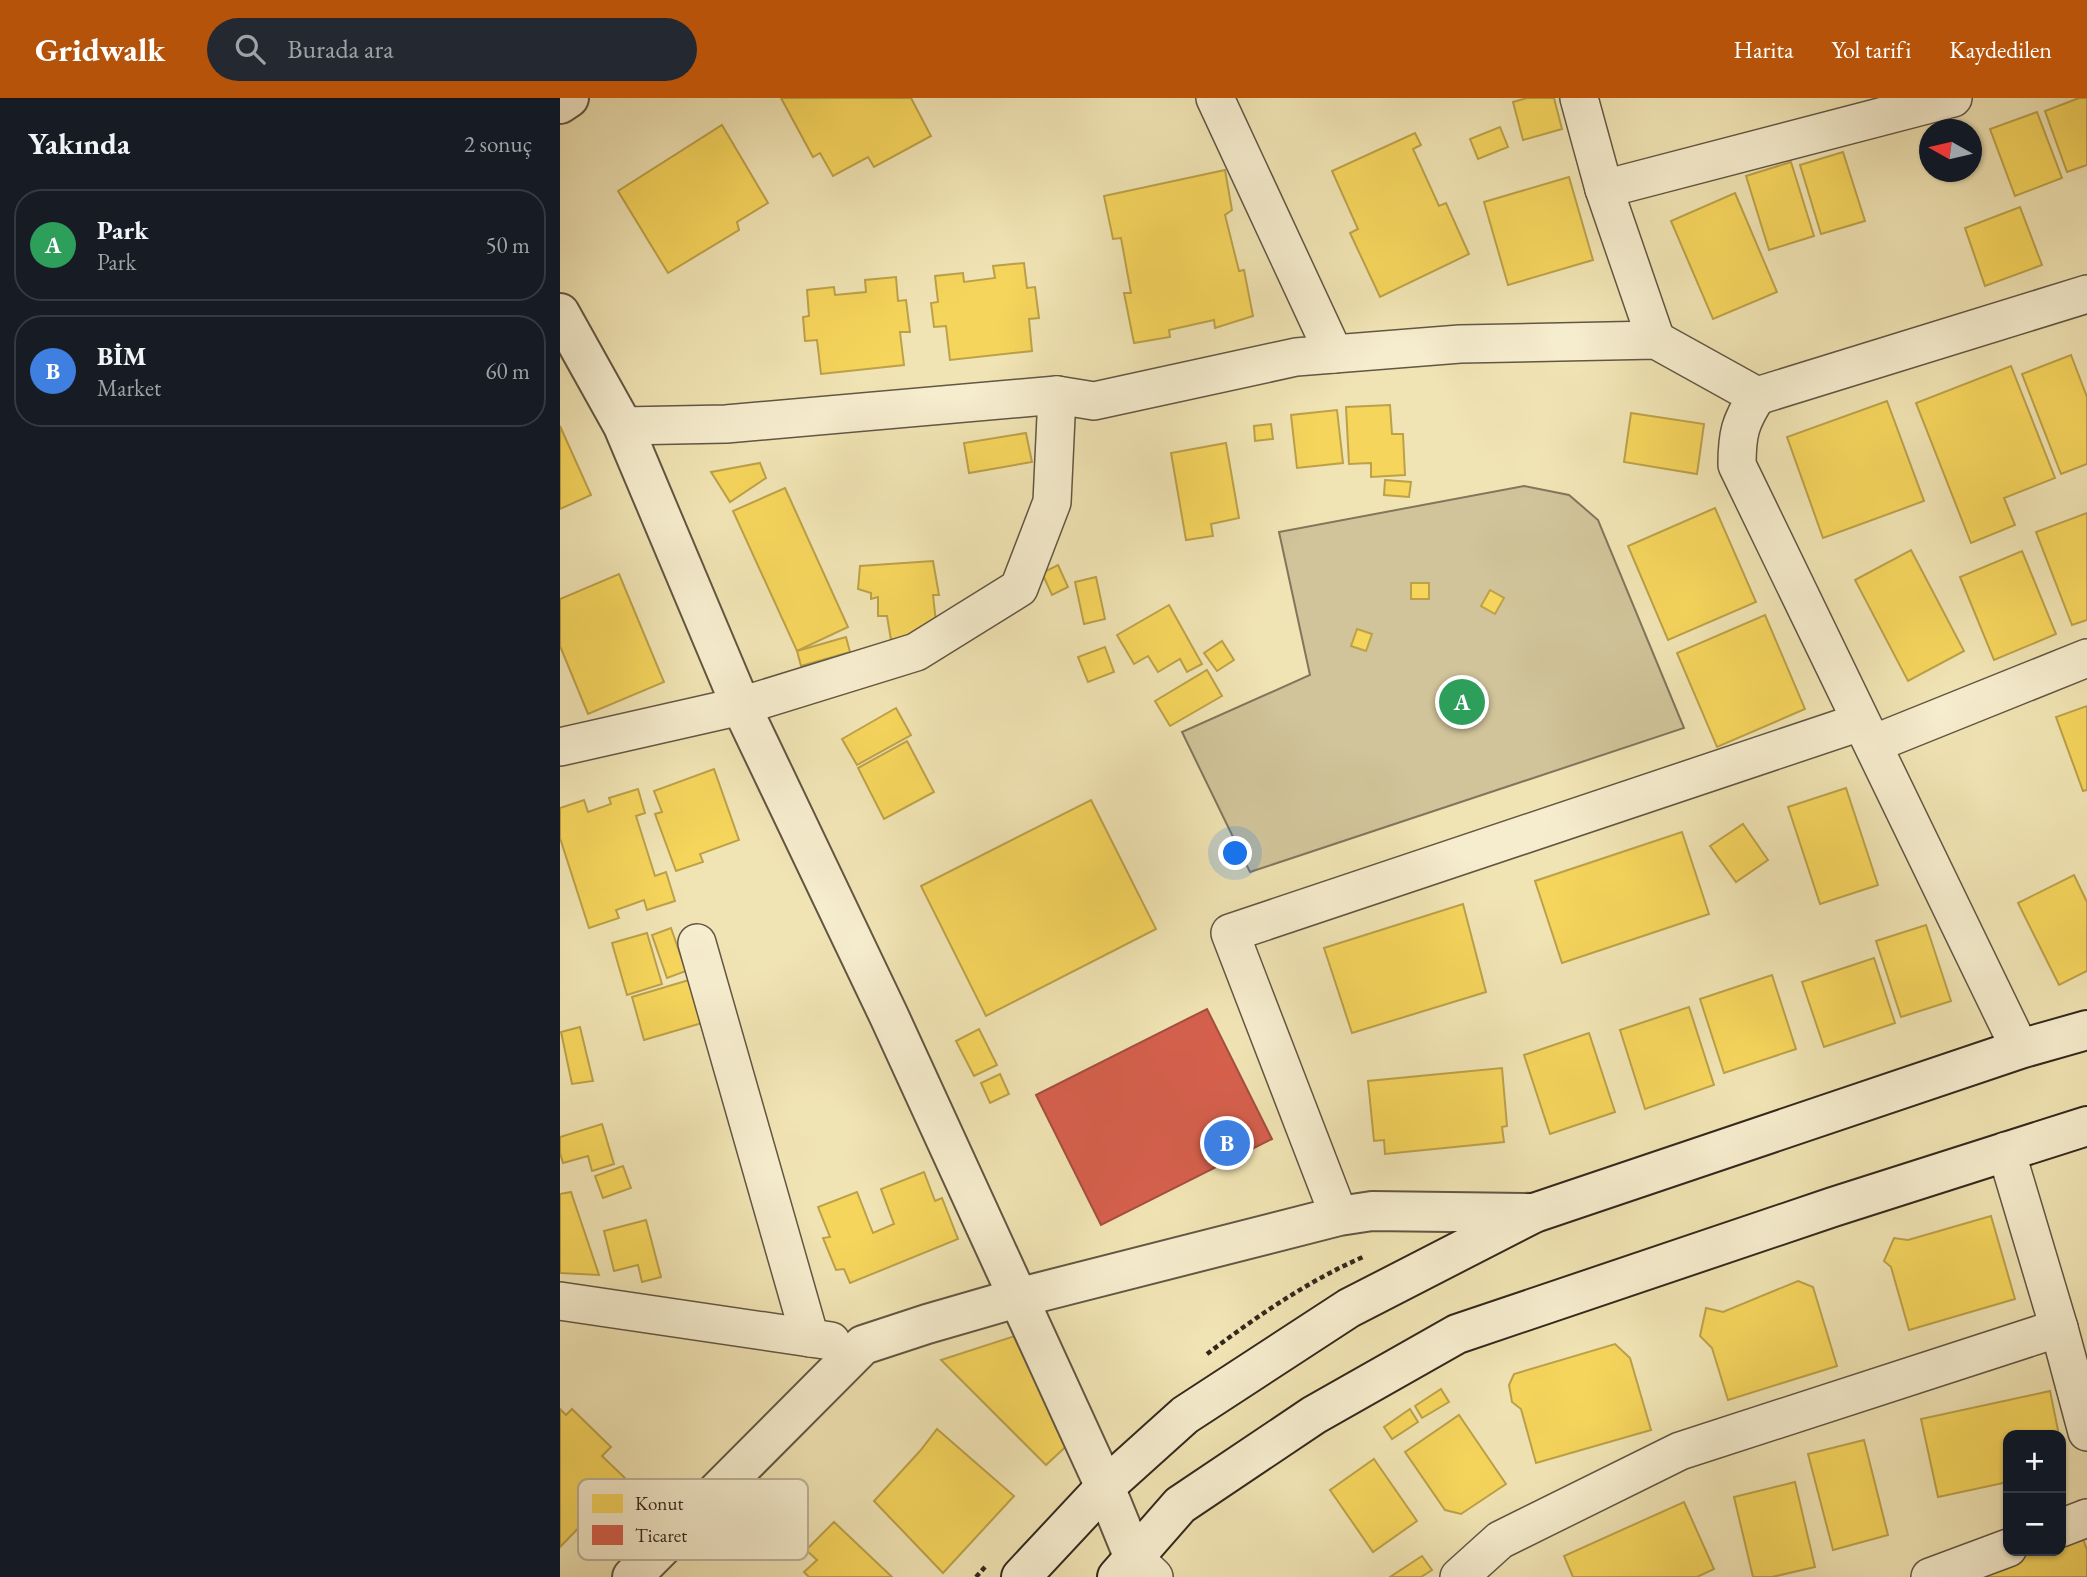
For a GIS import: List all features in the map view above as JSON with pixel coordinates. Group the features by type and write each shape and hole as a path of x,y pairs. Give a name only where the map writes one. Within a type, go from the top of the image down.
{"street":[{"path":"560,104 569,98"},
{"path":"1215,98 1334,354"},
{"path":"1579,98 1604,189 1656,340"},
{"path":"1604,189 1953,98"},
{"path":"2020,1049 1737,465 1737,439 1744,415 1757,396 2087,294"},
{"path":"560,313 623,426 741,706 889,1016 1105,1487 1135,1571"},
{"path":"623,426 726,424 1057,395 1094,401 1296,357 1460,344 1656,340 1757,396"},
{"path":"560,747 741,706 916,653 1019,589 1052,502 1057,395"},
{"path":"1339,1216 1230,933 1867,733 2087,658"},
{"path":"696,943 810,1338"},
{"path":"1021,1577 1105,1487 1185,1415 1349,1308 1534,1213 2020,1049 2087,1030"},
{"path":"1135,1571 1180,1505 1314,1415 1457,1334 1833,1207 2087,1126"},
{"path":"2006,1151 2087,1432"},
{"path":"560,1301 863,1345 1017,1298 1339,1216 1372,1211 1534,1213"},
{"path":"1459,1577 1500,1540 1681,1451 2059,1328"},
{"path":"730,1479 863,1345"},
{"path":"2066,1526 2087,1518"},
{"path":"1930,1577 2003,1550"},
{"path":"632,1577 649,1560"}],"shaded area":[{"path":"1524,486 1569,495 1598,520 1684,728 1250,872 1182,732 1310,675 1279,532"}],"building: Konut":[{"path":"781,98 911,98 931,136 874,167 868,157 833,176 820,153 813,157"},
{"path":"1527,98 1554,98 1562,129 1523,140 1513,102"},
{"path":"2079,98 2087,98 2087,165 2067,172 2045,111"},
{"path":"2037,112 2062,178 2015,196 1990,129"},
{"path":"722,125 768,203 737,222 739,230 668,273 618,191"},
{"path":"1500,127 1508,147 1478,159 1470,139"},
{"path":"1415,133 1421,145 1413,149 1439,206 1446,203 1469,254 1380,297 1350,233 1358,229 1332,171"},
{"path":"1843,152 1865,221 1821,234 1800,165"},
{"path":"1791,162 1814,236 1769,250 1746,176"},
{"path":"1225,170 1232,210 1225,215 1239,271 1244,270 1253,316 1215,328 1214,320 1169,330 1170,337 1134,343 1124,293 1131,293 1121,238 1113,239 1104,196"},
{"path":"1569,177 1593,260 1508,285 1484,202"},
{"path":"1735,193 1777,292 1713,319 1671,221"},
{"path":"2020,207 2042,265 1985,286 1965,228"},
{"path":"1024,263 1027,288 1035,287 1039,318 1029,319 1032,351 950,360 946,326 934,327 931,303 938,302 935,276 963,273 964,282 995,278 993,266"},
{"path":"896,277 898,301 906,300 910,332 900,332 904,365 821,374 817,340 805,341 803,317 809,316 807,290 834,287 835,295 866,292 865,280"},
{"path":"2071,355 2087,397 2087,464 2061,474 2022,374"},
{"path":"2011,366 2055,478 2004,498 2015,525 1971,543 1916,403"},
{"path":"1887,401 1924,501 1823,538 1787,437"},
{"path":"1390,405 1392,434 1403,434 1405,475 1371,477 1371,463 1349,464 1346,407"},
{"path":"1337,410 1343,463 1297,468 1291,415"},
{"path":"1631,413 1704,424 1697,474 1624,462"},
{"path":"1271,424 1273,439 1255,441 1254,426"},
{"path":"560,426 591,495 560,509"},
{"path":"1026,433 1032,462 969,473 964,443"},
{"path":"1226,443 1239,518 1211,524 1213,536 1186,540 1171,453"},
{"path":"760,463 766,478 730,502 711,472"},
{"path":"1385,480 1411,482 1409,497 1384,495"},
{"path":"785,488 848,627 797,651 733,511"},
{"path":"1715,508 1756,602 1668,640 1628,546"},
{"path":"2087,513 2087,620 2072,625 2036,532"},
{"path":"1911,550 1964,651 1908,681 1855,580"},
{"path":"2022,551 2056,634 1994,660 1960,577"},
{"path":"933,561 939,595 933,595 937,631 891,640 887,616 878,616 878,597 871,599 871,593 858,589 860,566"},
{"path":"1058,565 1068,587 1052,595 1042,573"},
{"path":"619,574 664,682 588,714 560,646 560,599"},
{"path":"1096,577 1105,619 1084,624 1075,582"},
{"path":"1411,583 1429,583 1429,599 1411,599"},
{"path":"1490,590 1504,598 1495,614 1481,606"},
{"path":"1169,605 1202,664 1187,672 1180,659 1158,672 1148,656 1134,664 1117,635"},
{"path":"1765,615 1805,709 1717,747 1677,653"},
{"path":"1357,629 1372,634 1366,651 1351,646"},
{"path":"846,637 850,652 801,666 797,651"},
{"path":"1222,641 1234,660 1217,671 1204,653"},
{"path":"1105,647 1114,672 1088,682 1078,657"},
{"path":"1207,670 1222,696 1170,726 1155,701"},
{"path":"2087,706 2087,790 2083,791 2056,717"},
{"path":"896,708 911,735 857,765 842,739"},
{"path":"907,741 934,792 884,819 858,768"},
{"path":"714,769 739,840 700,854 703,862 676,871 655,814 662,812 654,791"},
{"path":"1846,788 1878,885 1820,904 1788,807"},
{"path":"638,789 645,813 636,816 655,876 666,872 675,901 647,910 644,900 616,910 619,918 589,928 560,838 560,808 584,800 588,812 611,804 609,798"},
{"path":"1091,800 1156,929 986,1016 921,886"},
{"path":"1743,824 1768,860 1736,882 1710,846"},
{"path":"1682,832 1709,914 1562,963 1535,881"},
{"path":"2074,875 2087,902 2087,971 2059,985 2018,903"},
{"path":"1463,904 1486,992 1352,1033 1324,948"},
{"path":"1926,925 1951,1001 1901,1017 1876,941"},
{"path":"671,928 686,971 667,978 652,935"},
{"path":"647,933 662,984 627,995 612,943"},
{"path":"1874,958 1895,1023 1824,1047 1802,982"},
{"path":"1772,975 1796,1049 1724,1073 1700,999"},
{"path":"689,980 702,1023 644,1040 632,997"},
{"path":"1689,1007 1714,1085 1645,1109 1620,1030"},
{"path":"580,1027 593,1081 572,1084 561,1032"},
{"path":"979,1029 997,1065 974,1076 956,1041"},
{"path":"1589,1033 1615,1112 1550,1134 1524,1055"},
{"path":"1502,1068 1507,1126 1502,1127 1504,1142 1385,1154 1384,1140 1374,1141 1368,1081"},
{"path":"1000,1074 1009,1094 990,1103 981,1083"},
{"path":"602,1124 614,1164 592,1171 588,1156 563,1163 560,1137"},
{"path":"623,1166 631,1188 603,1198 595,1176"},
{"path":"924,1172 935,1201 942,1198 958,1239 850,1283 844,1269 836,1270 823,1238 830,1237 818,1207 857,1192 873,1233 894,1224 881,1189"},
{"path":"571,1192 599,1275 560,1273 560,1194"},
{"path":"1991,1216 2015,1299 1909,1330 1891,1267 1884,1261 1894,1238 1908,1240"},
{"path":"646,1220 661,1277 642,1282 638,1265 614,1271 604,1231"},
{"path":"1798,1281 1813,1287 1837,1366 1728,1400 1712,1348 1700,1336 1706,1308 1723,1312"},
{"path":"1018,1335 1074,1439 1046,1465 941,1360"},
{"path":"1615,1344 1630,1358 1651,1430 1536,1463 1521,1409 1512,1402 1509,1385 1514,1374"},
{"path":"1441,1389 1449,1402 1422,1418 1415,1406"},
{"path":"2050,1391 2058,1430 2003,1430 2003,1483 1938,1497 1921,1419"},
{"path":"560,1409 566,1415 572,1409 611,1447 602,1456 626,1479 578,1479 578,1528 560,1547"},
{"path":"1410,1409 1418,1422 1392,1439 1384,1427"},
{"path":"1459,1415 1506,1484 1461,1514 1445,1510 1405,1452"},
{"path":"937,1429 1014,1496 943,1573 874,1501"},
{"path":"1864,1440 1888,1535 1833,1550 1808,1454"},
{"path":"1374,1459 1417,1521 1373,1552 1330,1490"},
{"path":"1795,1482 1815,1567 1772,1577 1753,1577 1734,1497"},
{"path":"1684,1502 1714,1569 1697,1577 1573,1577 1564,1556"},
{"path":"834,1522 892,1577 809,1577 804,1572 817,1560 808,1552 808,1548"},
{"path":"2080,1531 2087,1550 2087,1577 1976,1577 2016,1556 2066,1556 2066,1536"},
{"path":"1422,1556 1432,1570 1421,1577 1390,1577"}],"building: Ticaret":[{"path":"1207,1009 1272,1139 1101,1225 1036,1095"}],"place":[{"name":"Park","path":"1462,702"},
{"name":"BİM","path":"1227,1143"}]}
